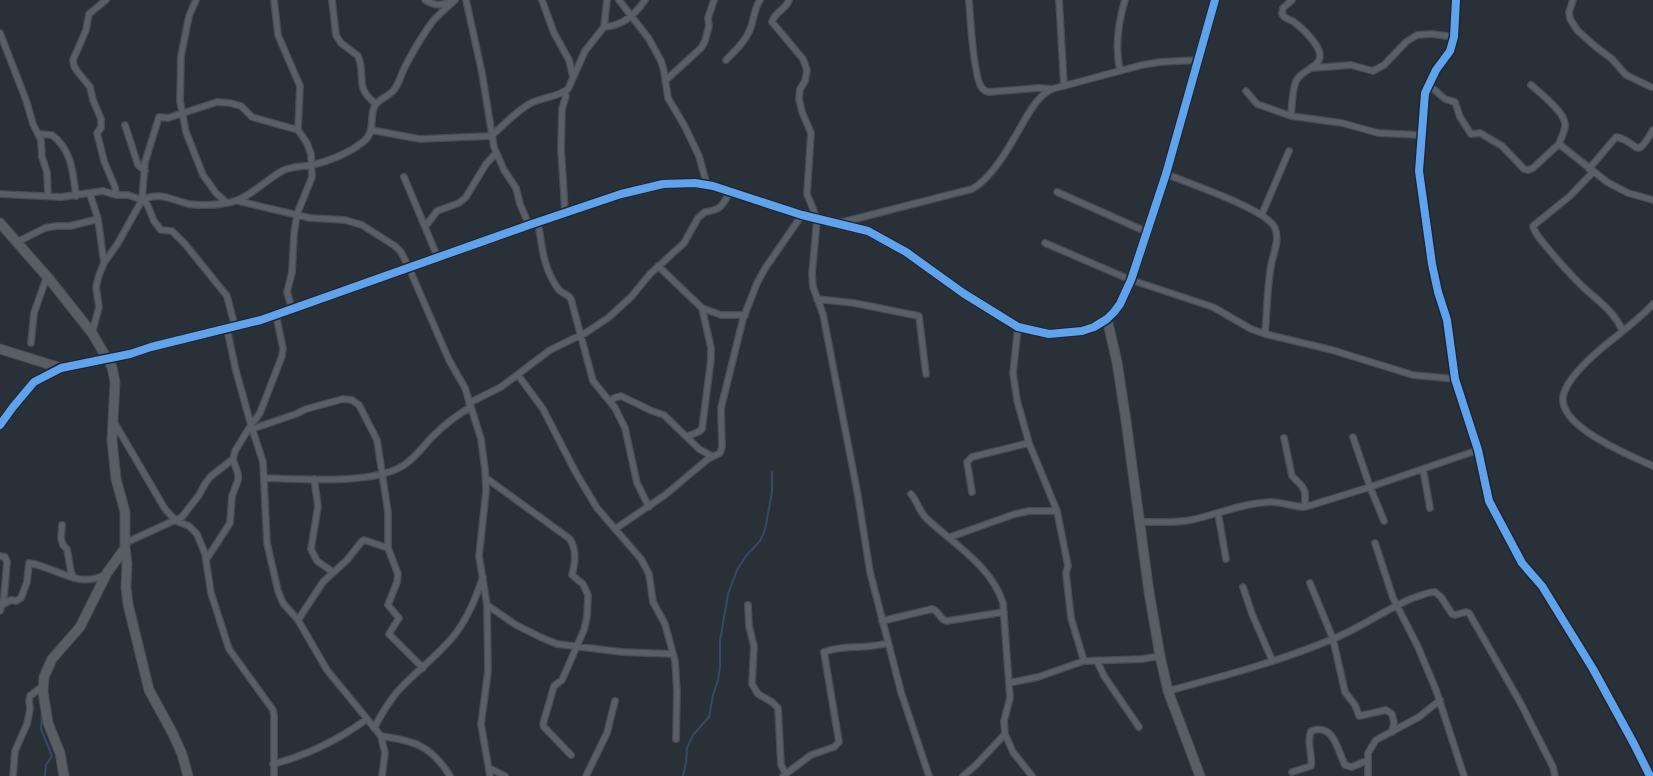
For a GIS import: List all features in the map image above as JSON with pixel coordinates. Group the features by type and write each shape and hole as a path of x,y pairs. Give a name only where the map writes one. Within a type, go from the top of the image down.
{"street":[{"path":"106,0 89,14 86,30 73,60 74,66 90,87 101,119 101,128 97,133 104,161 116,187 116,195"},
{"path":"196,0 189,16 181,56 180,101 186,132 203,175 213,190 227,204"},
{"path":"274,0 278,35 300,86 298,130 307,143 311,154 312,177 297,214 294,234 292,272 287,292 292,310"},
{"path":"332,0 336,35 341,43 358,56 360,60 362,89 367,97 376,104"},
{"path":"425,0 440,5 454,0"},
{"path":"142,200 158,195 188,204 227,204 238,200 283,171 296,166 311,165 344,153 357,146 367,139 371,130 376,104 390,95 396,88 404,68 428,29 434,20 454,0"},
{"path":"466,0 482,73 491,136 504,170 516,188 520,204 529,225"},
{"path":"542,0 554,33 569,60 573,79"},
{"path":"371,130 420,139 491,136 518,112 532,103 563,92 568,88 585,51 604,27 607,0"},
{"path":"619,0 654,47 664,71 668,98 699,156 707,185"},
{"path":"604,27 612,27 631,16 645,0"},
{"path":"666,80 701,48 708,33 708,18 714,0"},
{"path":"726,60 746,38 750,30 753,14 760,0"},
{"path":"789,0 785,7 776,14 772,22 803,59 807,70 805,81 800,89 799,99 811,133 807,194 817,219 812,274 813,287 823,314 858,496 870,572 901,692 929,776"},
{"path":"969,0 978,80 982,88 989,92 1039,88 1052,89 1160,62 1199,60"},
{"path":"1059,0 1064,86"},
{"path":"1120,71 1118,63 1118,34 1124,0"},
{"path":"0,425 17,401 34,382 61,368 107,359 276,315 565,212 621,194 655,186 682,183 707,185 802,215 868,231 894,244 963,293 1018,327 1049,334 1082,331 1094,327 1107,319 1120,304 1131,280 1166,174 1215,0"},
{"path":"1291,116 1294,86 1297,79 1302,73 1312,68 1320,58 1316,46 1293,21 1286,19 1282,14 1283,8 1292,0"},
{"path":"1456,0 1454,37 1450,50 1436,70 1425,93 1419,171 1438,292 1447,320 1455,379 1478,450 1489,501 1522,563 1542,586 1593,670 1650,776"},
{"path":"1573,0 1569,12 1570,19 1578,31 1612,58 1626,75 1651,87"},
{"path":"0,33 26,100 33,124 41,140 42,157 47,172 48,196"},
{"path":"1312,68 1351,65 1373,71 1384,65 1406,42 1417,35 1432,34 1454,37"},
{"path":"1429,85 1445,98 1455,102 1460,117 1471,134 1480,133 1502,146 1524,169 1528,170 1533,168 1559,144 1565,128 1565,120 1548,100 1531,85"},
{"path":"834,224 964,191 979,185 986,180 1008,150 1040,97 1052,89"},
{"path":"563,92 566,96 562,109 561,148 565,212"},
{"path":"1246,92 1257,104 1291,116 1335,122 1378,133 1421,135"},
{"path":"92,333 98,307 97,284 104,263 118,244 142,200 148,153 159,117 168,118 217,102 230,103 241,106 252,117 298,130"},
{"path":"125,125 138,165 146,171"},
{"path":"1623,331 1617,318 1606,306 1582,286 1555,259 1539,237 1534,226 1570,196 1616,137 1636,148 1640,148 1644,146 1653,130"},
{"path":"39,134 52,135 67,153 72,169 76,196"},
{"path":"1559,144 1591,171 1628,193 1653,200"},
{"path":"1262,214 1272,186 1289,151"},
{"path":"425,228 437,211 459,203 466,197 486,164 496,153"},
{"path":"1166,174 1262,214 1275,228 1277,242 1271,266 1265,334"},
{"path":"404,177 438,258"},
{"path":"0,194 76,196 103,191 116,195 128,195 142,200 150,209 157,226 161,230 172,231 185,244 227,296 236,371 263,462 268,553 280,597 298,620 327,670 381,736 385,753 382,776"},
{"path":"264,478 314,479 381,475 404,466 443,426 470,405 518,375 550,350 580,336 608,318 632,296 658,266 684,243 701,215 720,208 730,192"},
{"path":"1057,192 1147,232"},
{"path":"90,194 98,219 104,263"},
{"path":"238,200 310,218 345,220 362,224 395,246 401,252 449,360 466,388 483,450 486,478 479,556 487,605 488,671 481,724 490,776"},
{"path":"616,529 649,507 712,456 720,452 722,447 721,408 745,315 766,267 802,215"},
{"path":"17,242 45,228 70,226 98,219"},
{"path":"538,222 546,268 560,290 570,297 593,381 611,402 625,428 637,483 649,507"},
{"path":"0,223 47,276 92,333 112,367 115,382 112,440 118,489 125,512 128,604 150,690 182,754 188,776"},
{"path":"1045,243 1131,280 1213,307 1234,320 1265,334 1311,344 1413,375 1455,379"},
{"path":"658,266 702,308 721,315 745,315"},
{"path":"31,343 34,313 47,276"},
{"path":"817,298 854,303 919,316 926,374"},
{"path":"1653,304 1577,372 1565,390 1563,397 1567,412 1580,427 1601,440 1653,466"},
{"path":"687,437 702,429 711,359 711,348 702,308"},
{"path":"64,776 60,753 48,723 43,692 47,667 80,628 107,573 125,545 182,517 210,477 233,458 238,445 252,427 260,412 282,356 283,348 276,315"},
{"path":"1107,319 1120,382 1149,592 1160,656 1168,691 1200,776"},
{"path":"1018,327 1013,372 1017,400 1029,443 1056,511 1068,566 1066,573 1071,618 1084,661"},
{"path":"0,350 61,368"},
{"path":"518,375 543,409 576,473 597,508 641,558 650,574 653,602 665,624 676,668 678,690 676,740"},
{"path":"611,402 621,396 664,415 699,449 712,456"},
{"path":"252,427 343,399 352,400 359,405 377,440 389,522 388,548 398,574 397,582 388,605 389,609 398,614 399,618 389,634 423,668"},
{"path":"113,421 154,492 166,509 176,521 189,526 197,534 206,560 211,593 229,649 273,710 274,776"},
{"path":"1353,437 1384,521"},
{"path":"1284,438 1292,476 1305,492 1305,507"},
{"path":"972,492 967,462 972,457 1029,443"},
{"path":"1140,522 1178,522 1243,505 1271,502 1305,507 1478,450"},
{"path":"206,560 230,523 232,496 238,480 233,458"},
{"path":"1422,469 1430,508"},
{"path":"486,478 518,500 536,516 567,536 572,543 575,561 572,575 583,584 589,599 584,630 562,680 554,686 543,724 570,755"},
{"path":"314,479 318,506 311,549 318,560 333,572"},
{"path":"911,494 924,516 950,537 992,579 1001,595 1010,683 1010,698 1004,720 1005,734 1013,752 1032,776"},
{"path":"950,537 1015,514 1029,511 1056,511"},
{"path":"1218,513 1226,559"},
{"path":"62,525 63,545 67,550 74,578"},
{"path":"298,620 323,582 347,560 363,541 388,548"},
{"path":"1375,543 1397,606 1418,647 1440,700 1464,776"},
{"path":"0,556 5,557 7,562 4,597 1,608"},
{"path":"1,608 11,600 16,601 21,598 27,582 29,563 88,581 99,578 107,573"},
{"path":"374,728 397,692 452,638 474,602 483,577"},
{"path":"1310,583 1334,639 1345,692 1356,705 1358,716 1386,710 1392,714 1394,723 1392,732"},
{"path":"1243,587 1252,614 1272,660"},
{"path":"1168,691 1236,672 1334,639 1397,606 1427,593 1435,592 1441,596 1452,614 1469,613 1520,702 1553,767 1555,776"},
{"path":"487,605 516,625 540,638 557,644 648,654 673,654"},
{"path":"748,605 749,626 754,646 752,684 758,694 778,708 781,765 784,775 811,755 834,747 839,742 824,652 874,646 888,642"},
{"path":"882,621 932,609 937,611 942,619 947,621 1004,612"},
{"path":"1010,683 1038,677 1084,661 1160,656"},
{"path":"1098,661 1104,676 1139,727"},
{"path":"13,776 15,751 27,724 30,696 44,685"},
{"path":"1368,776 1368,753 1376,740 1418,717 1440,700"},
{"path":"586,776 607,733 615,701"},
{"path":"274,764 314,751 334,741 367,719"},
{"path":"1292,772 1310,766 1312,760 1309,736 1311,731 1318,729 1326,730 1334,738 1345,765 1352,767 1368,760"},
{"path":"962,776 976,765 1005,734"},
{"path":"381,736 406,740 420,745 450,776"},
{"path":"489,768 505,776"}],"waterway":[{"path":"683,776 687,748 693,735 709,717 718,680 720,641 728,594 737,570 746,556 760,541 765,530 772,492 772,472"},
{"path":"42,714 41,729 52,756 46,765 45,776"}],"cycle path":[{"path":"0,425 34,382 61,368 130,354 261,320 529,225 621,194 663,184 695,183 713,186 802,215 868,231 906,252 963,293 1018,327 1049,334 1082,331 1094,327 1114,312 1120,304 1131,280 1166,174 1215,0"},
{"path":"1456,0 1454,37 1450,51 1436,70 1425,93 1419,171 1432,264 1447,320 1455,379 1478,450 1489,501 1522,563 1542,586 1593,669 1650,776"}]}
